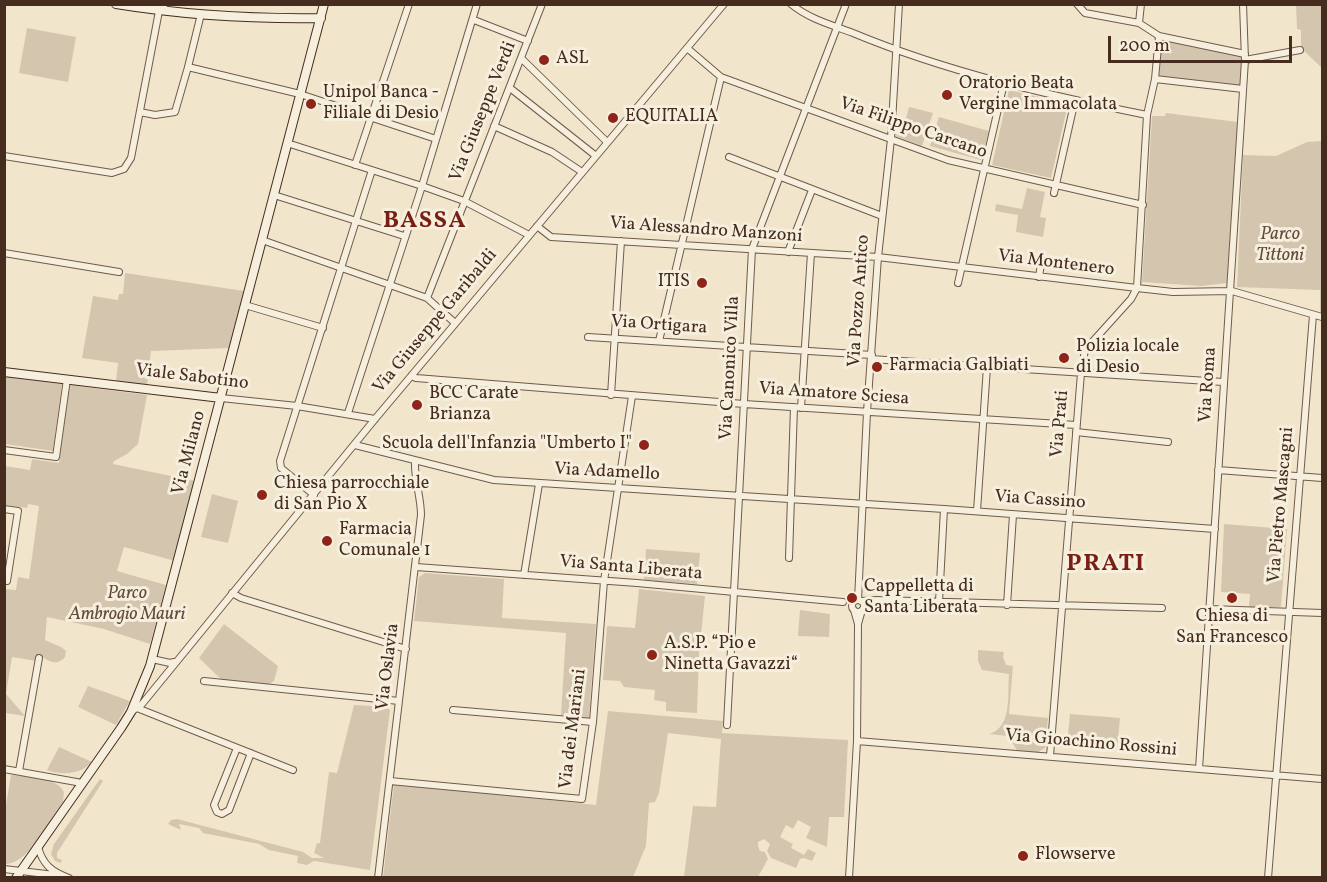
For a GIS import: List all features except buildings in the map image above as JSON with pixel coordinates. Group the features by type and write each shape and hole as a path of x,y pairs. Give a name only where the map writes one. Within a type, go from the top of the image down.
{"main road":[{"path":"116,4 201,14 321,18"},
{"name":"Via Milano","path":"18,874 134,710 152,659 324,4"},
{"name":"Viale Sabotino","path":"4,372 221,398"}],"street":[{"path":"354,165 409,4"},
{"path":"348,413 422,186 477,4"},
{"name":"Via Giuseppe Verdi","path":"427,298 542,4"},
{"name":"Via Giuseppe Garibaldi","path":"134,710 142,704 455,322 724,4"},
{"path":"791,4 809,16 896,51 1004,83 1147,115"},
{"name":"Via Canonico Villa","path":"728,725 752,249 846,4"},
{"name":"Via Pozzo Antico","path":"856,604 878,256 891,139 899,4"},
{"path":"1077,4 1085,13 1139,23 1159,36 1245,57 1300,50"},
{"path":"1139,23 1141,4"},
{"name":"Via Roma","path":"1199,769 1223,382 1232,291 1245,57 1243,4"},
{"path":"4,156 112,173 120,171 129,164 162,8"},
{"path":"140,112 155,115 175,112 201,14"},
{"path":"474,20 528,40"},
{"path":"1137,288 1147,115 1155,79 1159,36"},
{"name":"Via Filippo Carcano","path":"687,48 721,77 948,160 1055,190 1143,205"},
{"path":"522,59 607,142"},
{"path":"188,67 300,94 436,138"},
{"path":"659,341 721,77"},
{"path":"1155,79 1243,89"},
{"path":"958,283 1004,83"},
{"path":"510,88 596,156"},
{"path":"1055,190 1075,100"},
{"path":"494,126 552,152 582,172"},
{"path":"287,144 464,201 529,235"},
{"path":"729,157 882,216"},
{"path":"314,495 280,465 372,170"},
{"path":"788,252 812,190"},
{"path":"274,195 404,236"},
{"name":"Via Alessandro Manzoni","path":"537,226 551,237 878,256"},
{"path":"262,240 427,298 455,322"},
{"path":"611,395 621,241"},
{"path":"4,253 119,272"},
{"path":"789,558 791,501 811,253"},
{"name":"Via Montenero","path":"878,256 1173,292 1232,291 1323,317"},
{"path":"1039,277 1041,264"},
{"name":"Via Prati","path":"1050,756 1068,518 1085,350 1131,299 1137,288"},
{"path":"245,305 323,328"},
{"name":"Via Pietro Mascagni","path":"1268,878 1313,315"},
{"name":"Via Ortigara","path":"588,337 1223,382"},
{"path":"977,511 987,367"},
{"name":"Via Amatore Sciesa","path":"411,376 422,379 611,395 984,419 1168,442"},
{"path":"4,450 56,457 67,380"},
{"name":"Via dei Mariani","path":"390,781 582,799 593,722 604,581 632,396"},
{"name":"Viale Sabotino","path":"221,398 297,406 375,419"},
{"name":"Via Adamello","path":"355,445 494,480 862,505"},
{"name":"Via Oslavia","path":"378,878 416,567 421,504 414,474 415,461"},
{"path":"1218,471 1323,478"},
{"path":"524,575 539,484"},
{"name":"Via Cassino","path":"862,505 977,511 1215,529"},
{"path":"4,509 18,511 7,581"},
{"path":"939,602 944,509"},
{"path":"1007,605 1013,515"},
{"name":"Via Santa Liberata","path":"416,567 604,581 856,604 878,600 1162,608"},
{"path":"232,593 273,609 406,649"},
{"path":"863,610 878,600"},
{"path":"849,878 857,741 858,624 856,604 864,605 858,624"},
{"path":"1210,609 1323,613"},
{"path":"19,771 39,658"},
{"path":"152,659 175,662"},
{"path":"204,681 399,701"},
{"path":"134,710 293,770"},
{"path":"453,710 593,722"},
{"name":"Via Gioachino Rossini","path":"857,741 1323,779"},
{"path":"237,748 214,805 217,812 222,814 229,810 251,753"},
{"path":"4,769 82,783"},
{"path":"38,848 45,865 66,877"},
{"path":"4,869 18,874 66,877"}],"green space":[{"path":"1296,5 1322,5 1322,68 1301,48 1301,30 1297,29"},
{"path":"27,28 76,37 68,82 19,73"},
{"path":"1159,36 1245,54 1243,89 1155,79"},
{"path":"1009,90 1068,104 1051,178 992,165"},
{"path":"909,107 933,113 922,146 896,136 901,122 905,122"},
{"path":"1166,113 1238,122 1227,283 1201,286 1142,282 1152,116 1165,116"},
{"path":"939,117 989,131 981,160 930,146"},
{"name":"Parco Tittoni","path":"1322,141 1322,312 1320,312 1320,290 1237,287 1243,155 1276,156 1307,142"},
{"path":"1027,188 1045,192 1040,217 1046,218 1043,237 1016,232 1018,215 995,211 996,204 1022,209"},
{"path":"125,273 244,291 229,348 151,351 147,385 116,381 118,363 82,358 93,296 118,300 119,294 123,294"},
{"path":"5,377 62,384 53,451 5,444"},
{"name":"Parco Ambrogio Mauri","path":"69,385 147,395 138,444 113,464 195,481 175,561 124,547 117,571 166,585 150,644 104,629 47,617 45,640 66,651 65,657 54,662 43,657 42,662 12,657 6,694 25,716 5,713 5,589 16,590 18,577 29,579 39,506 28,504 27,508 5,505 5,466 30,470 32,459 59,463"},
{"path":"212,494 238,501 228,543 201,537"},
{"path":"1224,524 1287,529 1281,607 1249,607 1250,594 1221,592"},
{"path":"646,549 700,553 697,584 644,580"},
{"path":"425,573 504,579 502,618 596,624 589,718 561,715 566,633 414,621 419,577"},
{"path":"639,589 705,596 699,654 697,713 666,711 666,702 654,700 655,690 624,687 620,681 603,680 607,626 635,628"},
{"path":"800,610 830,614 829,637 798,636"},
{"path":"224,624 278,666 274,681 268,685 223,681 199,658"},
{"path":"978,650 1004,652 1006,665 1013,666 1009,714 1048,718 1045,748 1037,753 1018,752 1008,736 989,734 997,730 1005,717 1009,674 982,670 978,661"},
{"path":"88,686 130,701 116,725 78,707"},
{"path":"354,705 387,707 390,710 370,870 314,861 307,865 297,863 298,856 269,850 259,844 203,833 199,828 179,824 181,830 168,824 171,820 177,819 303,852 312,858 324,858 314,853 317,843 320,843 329,772 337,773"},
{"path":"608,711 723,721 722,733 848,740 844,817 829,817 827,847 806,838 811,827 798,820 793,829 786,825 780,837 793,844 791,848 804,855 808,849 816,853 812,861 800,859 796,868 771,858 767,851 770,844 764,839 758,842 758,846 760,851 765,852 768,859 758,877 684,877 693,806 716,807 721,739 668,733 659,793 655,802 649,803 646,846 633,877 383,878 394,783 596,805"},
{"path":"1070,714 1120,718 1117,750 1067,746"},
{"path":"59,747 92,762 83,769 71,773 47,770"},
{"path":"11,775 48,780 64,792 63,802 30,850 14,862 5,864 4,805 6,805"},
{"path":"100,779 103,781 57,853 57,858 62,860 61,863 55,861 51,854 54,844"}],"place":[{"name":"ASL","path":"544,60"},
{"name":"Oratorio Beata Vergine Immacolata","path":"947,95"},
{"name":"Unipol Banca - Filiale di Desio","path":"311,104"},
{"name":"EQUITALIA","path":"613,118"},
{"name":"ITIS","path":"702,283"},
{"name":"Polizia locale di Desio","path":"1064,358"},
{"name":"Farmacia Galbiati","path":"877,367"},
{"name":"BCC Carate Brianza","path":"417,405"},
{"name":"Scuola dell'Infanzia \"Umberto I\"","path":"644,445"},
{"name":"Chiesa parrocchiale di San Pio X","path":"262,495"},
{"name":"Farmacia Comunale 1","path":"327,541"},
{"name":"Cappelletta di Santa Liberata","path":"852,598"},
{"name":"Chiesa di San Francesco","path":"1232,598"},
{"name":"A.S.P. “Pio e Ninetta Gavazzi“","path":"652,655"},
{"name":"Flowserve","path":"1023,856"}],"district":[{"name":"BASSA","path":"425,223"},
{"name":"PRATI","path":"1106,566"}]}
